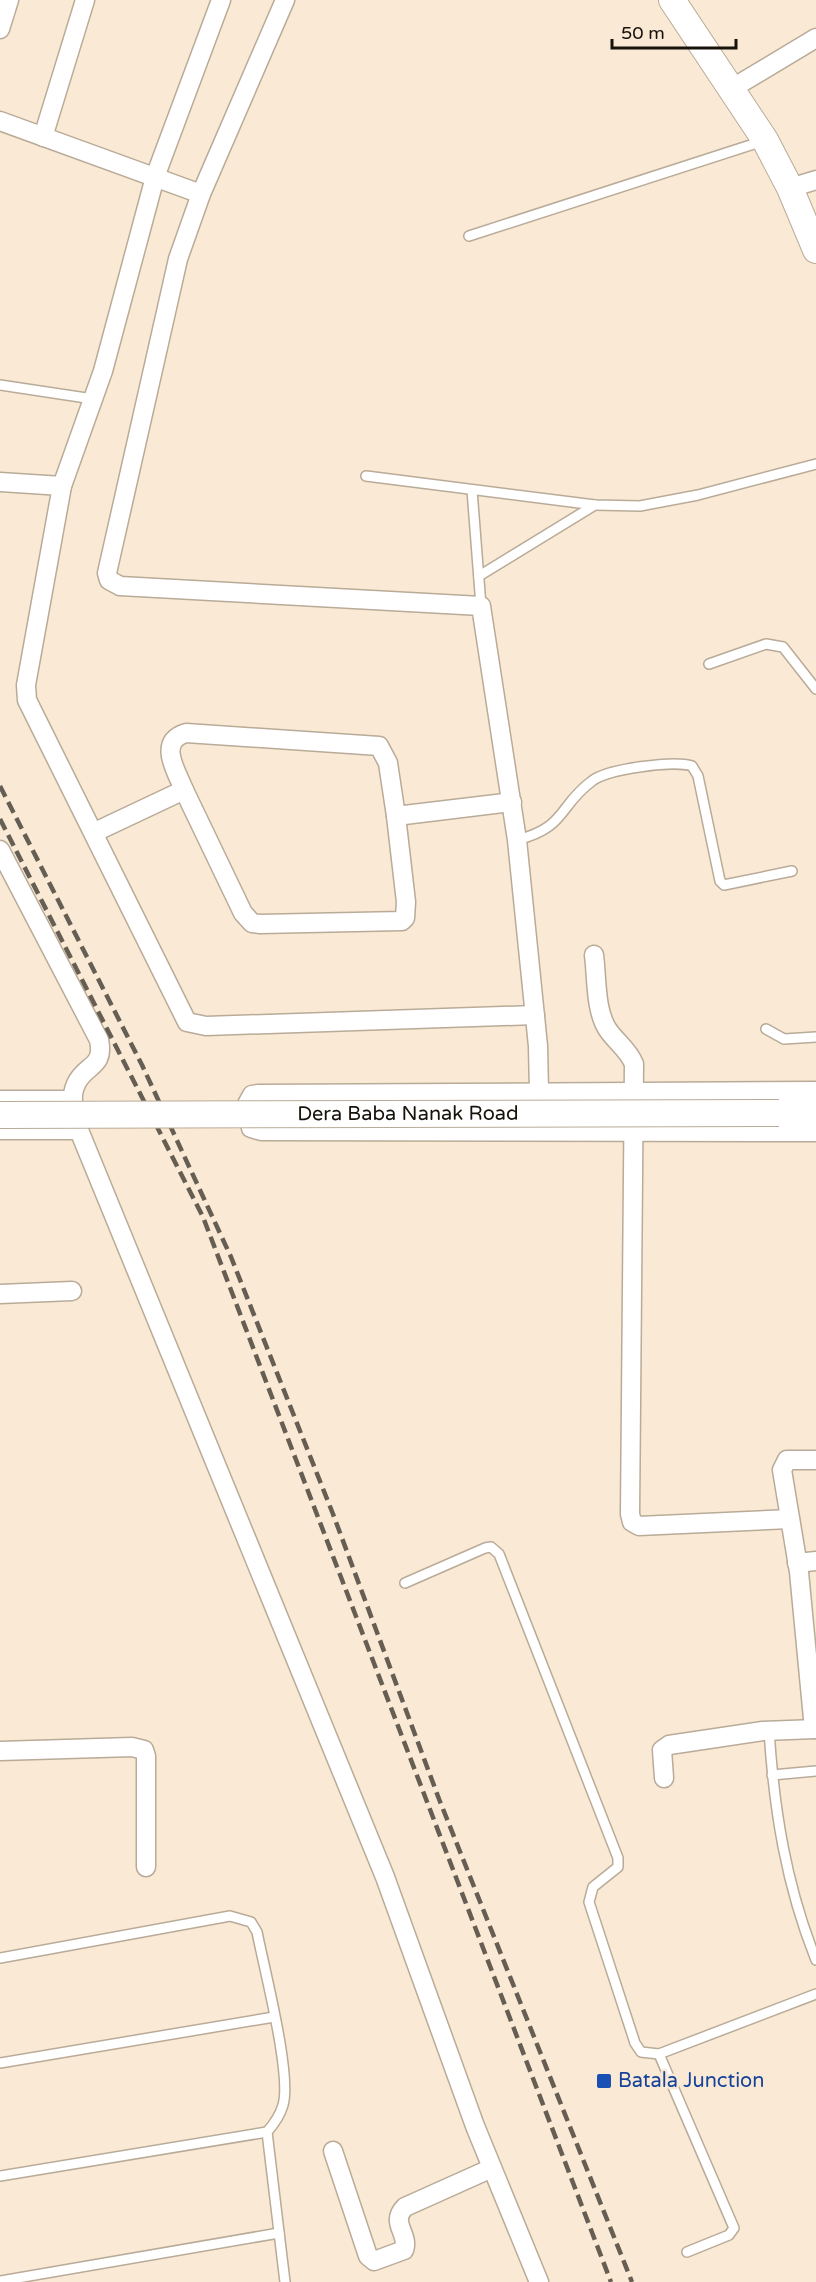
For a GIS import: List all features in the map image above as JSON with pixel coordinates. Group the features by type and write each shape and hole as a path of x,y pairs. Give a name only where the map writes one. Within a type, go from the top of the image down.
{"main road":[{"path":"672,0 765,140 790,188 816,250"},
{"name":"Dera Baba Nanak Road","path":"0,1115 816,1112"}],"street":[{"path":"0,29 9,0"},
{"path":"43,136 85,0"},
{"path":"221,0 155,177 93,399 62,486 26,693 29,707 95,832 187,1022 206,1026 535,1015"},
{"path":"285,0 201,194 178,259 107,567 109,580 120,585 481,606 517,840 535,1015 539,1092"},
{"path":"731,89 816,38"},
{"path":"0,121 201,194"},
{"path":"790,188 816,180"},
{"path":"0,482 62,486"},
{"path":"186,733 379,746 384,753 396,816 406,902 405,918 402,921 252,923 243,913 184,790 169,750 171,742 177,736 186,733"},
{"path":"95,832 184,790"},
{"path":"396,816 512,802"},
{"path":"0,850 99,1040 101,1050 99,1060 80,1077 73,1100 74,1118 385,1877 492,2168 539,2282"},
{"path":"594,955 603,1019 609,1031 629,1051 634,1064 630,1514 632,1522 639,1526 649,1526 790,1519"},
{"path":"816,1091 258,1094 252,1095 247,1104 251,1128 261,1131 816,1132"},
{"path":"0,1100 73,1100"},
{"path":"0,1130 79,1130"},
{"path":"0,1294 72,1291"},
{"path":"664,1778 662,1750 669,1745 769,1730 815,1729 797,1563 782,1466 787,1460 816,1460"},
{"path":"797,1563 816,1561"},
{"path":"0,1751 132,1747 144,1750 146,1755 146,1867"},
{"path":"333,2151 368,2256 374,2261 404,2250 405,2241 398,2221 399,2213 405,2207 492,2168"}],"lane":[{"path":"469,236 765,140"},
{"path":"0,385 93,399"},
{"path":"366,476 595,505 640,506 698,495 816,465"},
{"path":"472,490 481,606"},
{"path":"478,576 595,505"},
{"path":"709,664 766,644 776,644 783,647 816,689"},
{"path":"517,840 550,828 593,780 608,774 678,763 692,766 698,776 720,881 724,885 792,871"},
{"path":"766,1029 784,1039 816,1037"},
{"path":"405,1583 485,1548 491,1547 499,1554 618,1858 618,1867 593,1887 589,1902 635,2043 641,2052 659,2054 816,1994"},
{"path":"769,1730 772,1775 791,1890 816,1960"},
{"path":"772,1775 816,1771"},
{"path":"0,1958 230,1916 242,1917 251,1922 257,1932 285,2076 284,2103 278,2119 267,2132 0,2176"},
{"path":"0,2063 274,2017"},
{"path":"659,2054 734,2228 729,2235 687,2252"},
{"path":"267,2132 285,2282"},
{"path":"0,2281 279,2233"}],"railway":[{"path":"0,786 142,1065 231,1257 333,1514 439,1799 632,2282"},
{"path":"0,819 203,1217 611,2282"}],"place":[{"name":"Batala Junction","path":"604,2081"}]}
